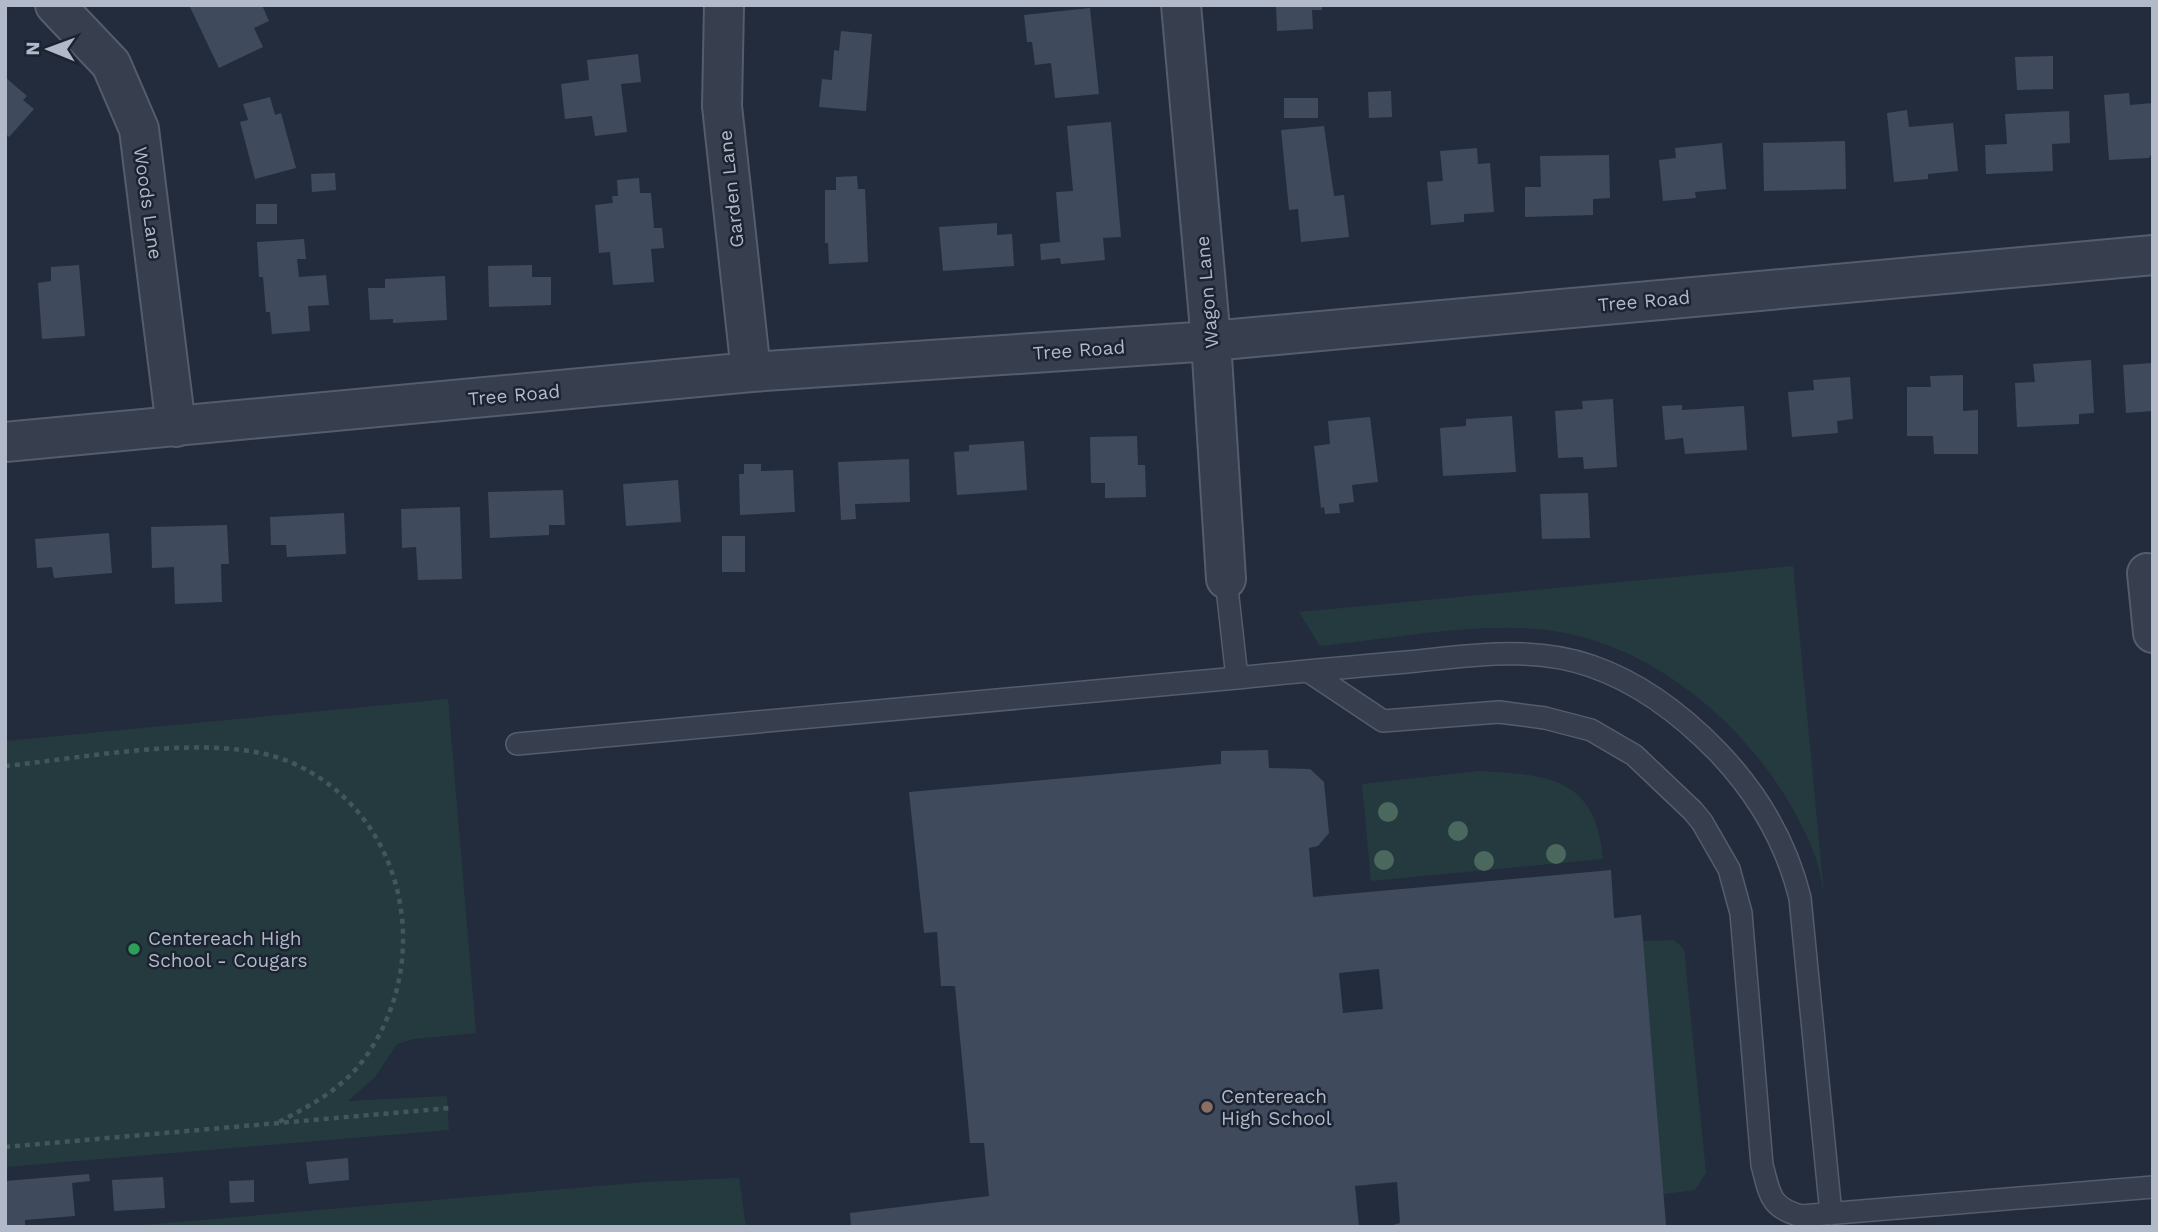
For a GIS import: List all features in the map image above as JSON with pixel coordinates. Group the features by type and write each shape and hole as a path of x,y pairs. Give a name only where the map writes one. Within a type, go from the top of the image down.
{"street":[{"name":"Woods Lane","path":"55,5 111,64 139,129 176,427"},
{"name":"Garden Lane","path":"724,5 722,106 751,372"},
{"name":"Wagon Lane","path":"1181,5 1211,341 1226,579"},
{"name":"Tree Road","path":"5,442 751,372 1211,341 2153,255"},
{"path":"2147,573 2153,633"}],"lane":[{"path":"1226,579 1237,678"},
{"path":"517,744 1479,655 1535,654 1602,671 1649,692 1694,727 1737,772 1768,815 1791,862 1800,898 1831,1214"},
{"path":"1308,671 1382,721 1499,712 1545,718 1591,730 1634,755 1674,790 1702,822 1729,869 1741,913 1762,1165 1771,1197 1782,1211 1801,1216 2153,1187"}],"path":[{"path":"5,766 195,747 236,748 290,762 331,787 370,828 392,870 405,923 401,975 385,1027 360,1064 332,1091 275,1124"},
{"path":"5,1147 450,1108"}],"green space":[{"path":"1793,566 1824,894 1814,853 1794,812 1769,773 1739,736 1705,703 1667,675 1626,653 1582,637 1537,629 1457,630 1320,646 1299,612"},
{"path":"448,699 476,1033 414,1039 397,1044 375,1077 348,1101 447,1096 449,1130 5,1167 5,741"},
{"path":"1479,771 1547,779 1579,796 1590,811 1598,832 1603,859 1371,881 1362,784"},
{"path":"1674,940 1684,949 1706,1173 1695,1190 1663,1194 1642,941"},
{"path":"739,1178 746,1227 120,1227 647,1182"}],"building":[{"path":"189,5 262,5 269,21 254,28 263,47 219,68"},
{"path":"1276,5 1322,5 1322,10 1312,10 1313,29 1277,31"},
{"path":"1090,8 1099,94 1055,98 1051,63 1035,65 1032,42 1027,42 1024,15"},
{"path":"841,31 872,34 866,111 819,107 822,79 832,80 834,50 839,51"},
{"path":"638,54 641,82 621,84 627,132 595,136 592,116 565,119 561,84 589,80 587,60"},
{"path":"2053,56 2053,89 2017,90 2015,57"},
{"path":"5,77 27,96 23,100 34,109 9,137 5,133"},
{"path":"1391,91 1392,117 1369,118 1368,92"},
{"path":"2129,93 2130,105 2153,103 2153,151 2149,158 2109,160 2104,95"},
{"path":"270,97 275,115 281,113 296,168 255,179 240,122 248,120 243,104"},
{"path":"1284,98 1318,98 1318,118 1284,118"},
{"path":"1907,110 1909,127 1953,123 1958,171 1928,174 1928,179 1894,182 1887,113"},
{"path":"2069,111 2070,143 2052,144 2053,171 1986,174 1985,145 2007,144 2005,114"},
{"path":"1111,122 1121,237 1103,238 1105,260 1061,264 1060,258 1041,260 1040,244 1060,242 1056,192 1073,191 1067,126"},
{"path":"1324,126 1334,196 1344,195 1349,237 1301,242 1298,209 1289,210 1281,130"},
{"path":"1845,141 1846,189 1764,191 1763,143"},
{"path":"1722,143 1726,189 1695,192 1696,198 1663,201 1659,160 1676,158 1675,148"},
{"path":"1477,148 1478,164 1490,163 1494,212 1464,214 1464,222 1431,225 1427,182 1443,181 1440,151"},
{"path":"1609,155 1610,198 1593,199 1593,215 1525,217 1525,187 1541,187 1540,156"},
{"path":"335,173 336,190 312,192 311,174"},
{"path":"857,176 858,189 865,189 868,262 829,264 828,243 825,243 825,190 836,190 836,177"},
{"path":"639,178 640,193 651,193 654,228 662,228 664,248 651,249 654,282 613,285 610,252 599,253 595,205 613,203 612,196 618,196 617,180"},
{"path":"256,204 277,204 277,224 256,224"},
{"path":"997,223 997,235 1012,234 1014,266 943,271 939,227"},
{"path":"304,239 306,259 297,259 299,277 326,275 329,305 308,306 310,331 272,334 270,312 266,312 263,277 259,277 257,242"},
{"path":"79,265 85,336 42,339 38,283 51,281 51,267"},
{"path":"532,265 532,277 551,277 551,305 489,307 488,266"},
{"path":"445,276 447,320 393,323 393,319 370,320 368,288 385,288 385,279"},
{"path":"2091,360 2094,413 2079,414 2079,424 2017,427 2015,383 2035,382 2033,364"},
{"path":"2153,363 2153,411 2126,413 2123,365"},
{"path":"1963,375 1963,411 1978,410 1978,454 1934,454 1933,436 1907,436 1907,387 1931,387 1930,376"},
{"path":"1850,377 1853,419 1837,421 1838,433 1792,437 1788,392 1814,390 1813,380"},
{"path":"1613,399 1617,467 1584,469 1583,457 1558,458 1555,411 1583,409 1582,401"},
{"path":"1682,405 1682,410 1744,406 1747,450 1685,454 1683,438 1665,440 1662,406"},
{"path":"1512,416 1516,472 1443,476 1440,428 1466,426 1466,419"},
{"path":"1370,417 1378,482 1352,485 1354,502 1339,504 1340,513 1325,514 1324,507 1321,508 1314,446 1330,444 1328,421"},
{"path":"1137,436 1138,465 1145,465 1146,497 1105,498 1105,483 1091,483 1090,437"},
{"path":"1024,441 1027,490 957,495 954,452 969,451 969,445"},
{"path":"909,459 910,502 855,504 856,519 841,520 838,462"},
{"path":"744,464 761,464 761,471 793,470 795,512 740,515 739,474 744,474"},
{"path":"678,480 681,522 626,526 623,484"},
{"path":"563,490 565,525 549,525 549,535 490,538 488,492"},
{"path":"1588,493 1590,538 1542,539 1540,494"},
{"path":"460,507 462,579 418,580 416,547 402,548 401,509"},
{"path":"344,513 346,554 287,557 286,545 271,545 270,517"},
{"path":"227,525 229,564 221,564 222,602 175,604 174,567 152,568 151,527"},
{"path":"109,533 112,573 54,578 52,567 37,568 35,539"},
{"path":"722,536 745,536 745,572 722,572"},
{"path":"1268,750 1269,768 1310,769 1324,782 1329,833 1318,846 1309,848 1313,897 1611,870 1614,918 1641,915 1666,1225 1386,1227 1400,1223 1397,1182 1355,1186 1359,1227 851,1227 850,1213 989,1196 984,1143 970,1143 955,986 941,986 937,932 924,933 909,792 1221,764 1221,751","holes":["1379,969 1383,1009 1343,1013 1339,973"]},
{"path":"348,1158 349,1180 309,1184 306,1162"},
{"path":"89,1174 90,1181 72,1183 75,1216 25,1220 25,1227 5,1227 5,1181"},
{"path":"163,1177 165,1208 114,1211 112,1180"},
{"path":"254,1180 254,1202 230,1203 229,1181"}],"place":[{"name":"Centereach High School - Cougars","path":"134,949"},
{"name":"Centereach High School","path":"1207,1107"}]}
